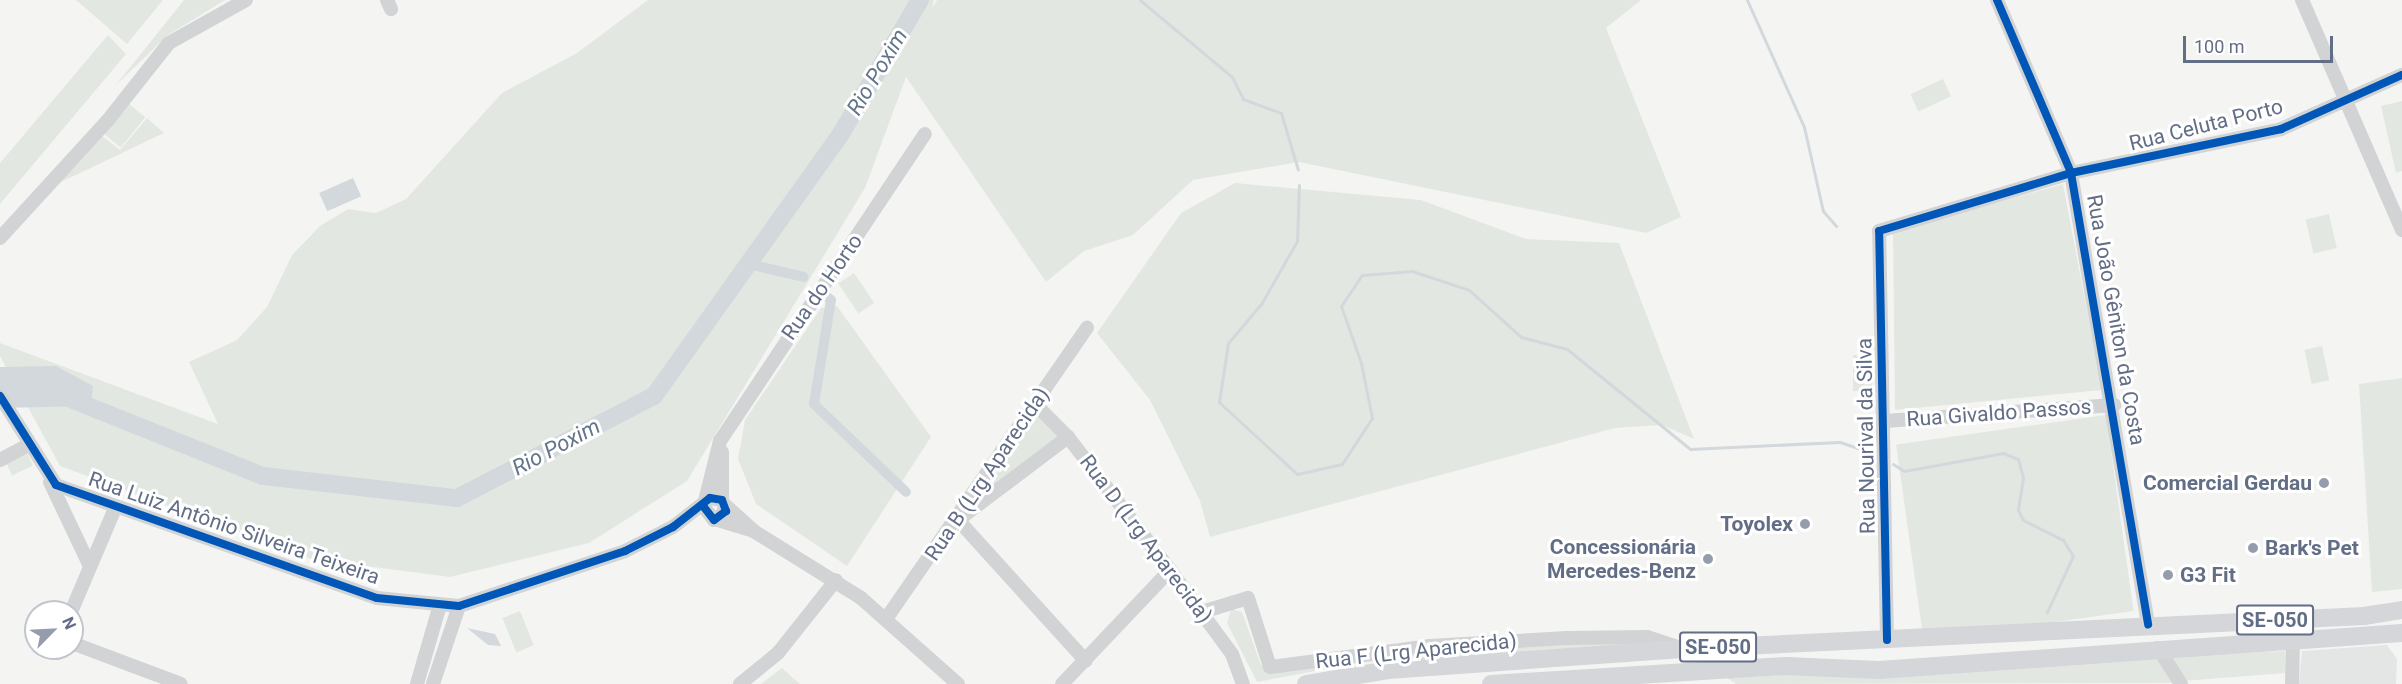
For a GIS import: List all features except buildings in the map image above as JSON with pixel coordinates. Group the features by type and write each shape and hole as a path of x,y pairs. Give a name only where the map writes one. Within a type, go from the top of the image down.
{"main road":[{"name":"SE-050","path":"1306,684 1388,670 1682,648 2364,616 2402,610"},
{"path":"2142,625 2162,648"},
{"name":"SE-050","path":"1504,684 1650,679 1786,666 1879,670 2162,648 2402,633"}],"street":[{"path":"0,238 108,120 169,43 246,0"},
{"name":"Rua João Gêniton da Costa","path":"1997,0 2071,173 2114,405 2142,625"},
{"path":"2302,0 2402,230"},
{"name":"Rua Celuta Porto","path":"1879,231 2071,173 2275,131 2344,98 2402,75"},
{"name":"Rua do Horto","path":"704,504 720,441 925,134"},
{"name":"Rua Nourival da Silva","path":"1879,231 1887,640"},
{"name":"Rua B (Lrg Aparecida)","path":"886,619 958,520 1087,328"},
{"path":"0,396 26,446 50,482 89,564"},
{"name":"Rua D (Lrg Aparecida)","path":"1035,404 1068,437 1202,612 1232,654 1243,684"},
{"name":"Rua Givaldo Passos","path":"1884,421 2114,405"},
{"path":"1068,437 958,520 1086,661"},
{"path":"714,519 723,502 720,441"},
{"path":"0,454 26,446"},
{"path":"0,460 26,446"},
{"name":"Rua Luiz Antônio Silveira Teixeira","path":"50,482 341,588 440,605 459,606 594,564 673,527"},
{"path":"673,527 704,504 723,502 755,532 836,580 886,619 958,684"},
{"path":"704,504 714,519"},
{"path":"76,600 89,564 116,506"},
{"path":"673,527 714,519 755,532"},
{"path":"1062,684 1170,570"},
{"path":"740,684 778,653 836,580"},
{"name":"Rua F (Lrg Aparecida)","path":"1202,612 1248,598 1271,667 1430,646 1567,638 1647,637 1682,648"},
{"path":"417,684 440,605"},
{"path":"432,684 459,606"},
{"path":"2292,684 2293,640"},
{"path":"84,648 181,684"},
{"path":"2162,648 2181,684"}],"shaded area":[{"path":"76,0 163,0 127,44"},
{"path":"184,0 225,0 168,35 115,86"},
{"path":"648,0 934,0 932,9 937,0 1641,0 1606,28 1681,217 1646,233 1299,162 1193,180 1133,235 1084,251 1046,282 906,77 865,188 687,481 589,543 450,577 311,559 60,466 0,356 0,343 218,424 189,362 237,340 267,307 292,255 320,226 348,209 376,213 406,199 502,93 577,53"},
{"path":"108,35 126,54 0,204 0,163"},
{"path":"1943,79 1951,96 1918,111 1910,94"},
{"path":"2402,101 2402,171 2396,173 2381,106"},
{"path":"129,104 145,117 121,148 104,134"},
{"path":"147,118 164,133 59,183 101,135 120,150"},
{"path":"353,178 361,196 327,211 319,193"},
{"path":"1235,183 1421,200 1526,239 1619,243 1694,439 1662,425 1615,428 1210,537 1200,501 1150,400 1097,333 1181,213"},
{"path":"2063,184 2102,390 1895,410 1893,232"},
{"path":"2329,214 2337,248 2313,254 2306,219"},
{"path":"854,273 874,303 858,313 838,284"},
{"path":"837,306 931,437 847,566 756,504 738,459 745,420 821,308"},
{"path":"2322,346 2329,380 2312,384 2304,350"},
{"path":"1853,355 1872,355 1872,391 1853,391"},
{"path":"56,366 93,386 91,406 0,408 0,367"},
{"path":"2402,378 2402,589 2372,592 2359,384"},
{"path":"1034,409 1062,436 984,495"},
{"path":"2106,415 2134,611 1924,641 1896,445"},
{"path":"27,453 33,466 12,475 6,463"},
{"path":"1231,609 1242,612 1261,665 1271,671 1362,655 1650,639 1650,645 1358,663 1257,682 1227,623"},
{"path":"520,611 534,645 516,652 502,618"},
{"path":"467,628 495,634 501,646 488,645"},
{"path":"2387,645 2397,659 2396,684 2299,684 2302,651"},
{"path":"2285,651 2286,673 2183,681 2168,656"},
{"path":"2160,655 2178,683 1736,684 1727,678"},
{"path":"782,668 800,684 761,684"}],"waterway":[{"name":"Rio Poxim","path":"68,398 263,476 457,498 654,396 839,137 920,0"},
{"path":"1140,0 1232,77 1243,99 1281,113 1298,170"},
{"path":"1747,0 1804,127 1823,211 1836,226"},
{"path":"1299,185 1297,241 1261,304 1228,343 1219,402 1297,474 1342,464 1372,418 1361,363 1341,306 1362,275 1412,271 1469,290 1521,337 1567,349 1690,449 1840,442 1877,455"},
{"path":"748,264 804,277"},
{"path":"826,296 831,300 814,404 906,492"},
{"path":"1893,464 1904,471 2003,453 2018,459 2023,478 2018,510 2023,520 2063,540 2073,556 2047,612"}],"cycle path":[{"path":"1997,0 2071,173 2148,624"},
{"path":"1887,640 1879,231 2071,173 2281,129 2402,75"},
{"path":"0,396 56,485 377,598 459,606 625,551 673,527 710,498 722,500 726,511 714,520 703,506"}],"place":[{"name":"Comercial Gerdau","path":"2324,483"},
{"name":"Toyolex","path":"1805,524"},
{"name":"Bark's Pet","path":"2253,548"},
{"name":"Concessionária Mercedes-Benz","path":"1708,559"},
{"name":"G3 Fit","path":"2168,575"}]}
